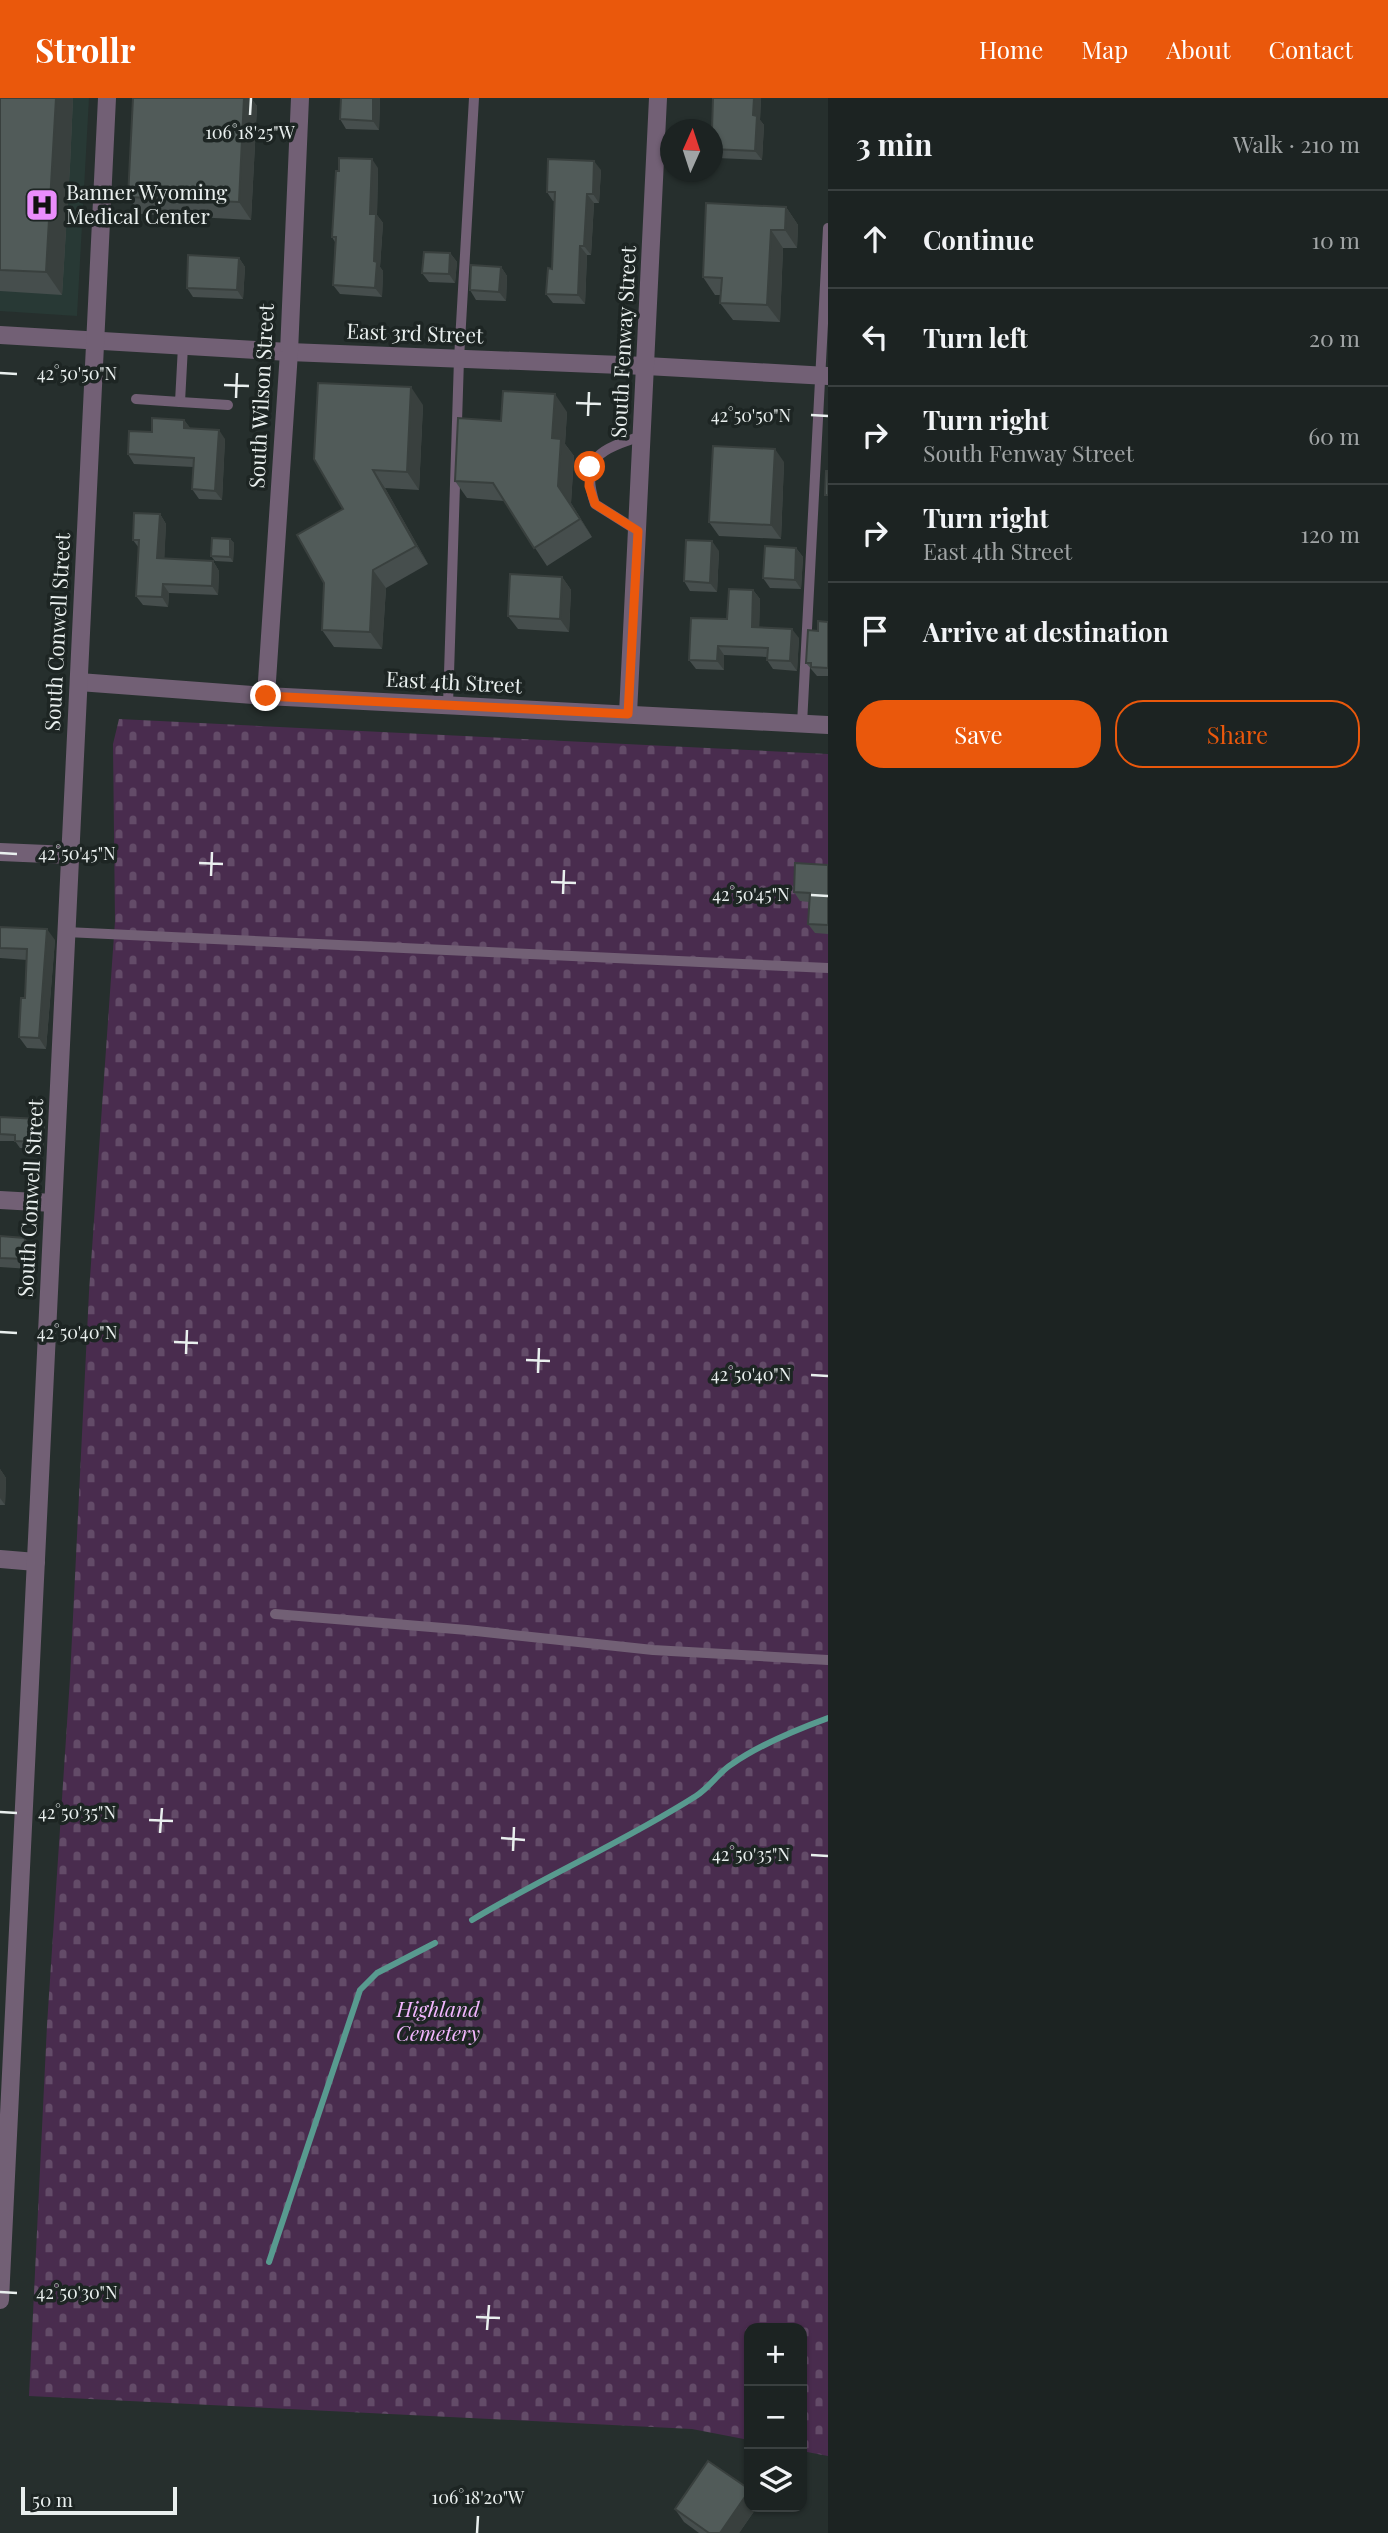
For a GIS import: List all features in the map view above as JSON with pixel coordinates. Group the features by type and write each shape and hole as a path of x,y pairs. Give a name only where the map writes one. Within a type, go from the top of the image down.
{"street":[{"name":"South Conwell Street","path":"0,2300 6,2068 19,1908 107,98"},
{"name":"South Wilson Street","path":"266,696 289,352 300,98"},
{"name":"South Fenway Street","path":"628,714 658,98"},
{"name":"East 3rd Street","path":"0,335 289,352 824,375"},
{"name":"East 4th Street","path":"79,682 266,696 828,725"},
{"path":"0,852 70,855"},
{"path":"0,1200 53,1203"},
{"path":"0,1559 36,1562"},
{"path":"0,1907 19,1908"}],"lane":[{"path":"448,705 460,359 474,98"},
{"path":"802,724 824,375 828,228"},
{"path":"180,402 183,346"},
{"path":"136,400 228,405"},
{"path":"638,531 595,504 589,486 590,467 597,455 608,447 642,436"},
{"path":"66,932 828,968"},
{"path":"275,1614 467,1630 653,1650 828,1660"}],"shaded area":[{"name":"Banner Wyoming Medical Center","path":"0,98 89,98 77,316 0,311"}],"green space":[{"name":"Highland Cemetery","path":"119,719 828,754 828,2456 807,2452 807,2323 744,2323 744,2439 692,2429 29,2396 47,2025 70,1678 89,1292 115,921 113,744"}],"building":[{"path":"0,98 56,98 46,272 0,270"},
{"path":"133,98 244,98 239,202 128,197"},
{"path":"341,98 373,98 373,121 340,119"},
{"path":"713,98 754,98 753,115 757,116 755,151 723,150 723,119 713,119"},
{"path":"339,158 372,159 370,214 376,214 375,288 333,285 336,237 332,237"},
{"path":"548,159 594,161 593,194 587,194 584,246 580,246 578,295 546,294 548,268 552,269 555,192 547,192"},
{"path":"706,203 786,207 785,230 771,230 767,305 720,303 722,278 703,277"},
{"path":"424,252 450,253 449,274 422,273"},
{"path":"188,255 239,258 237,290 187,288"},
{"path":"471,265 501,267 499,292 470,290"},
{"path":"318,383 411,387 407,472 373,470 416,546 373,570 370,632 322,630 324,583 297,535 343,509 314,459"},
{"path":"503,391 555,394 552,438 561,439 558,486 580,519 534,548 493,483 455,481 458,418 501,421"},
{"path":"152,418 184,420 184,428 219,430 215,491 192,489 194,458 128,454 129,431 152,432"},
{"path":"713,446 775,449 771,525 709,522"},
{"path":"828,471 828,495 825,495"},
{"path":"134,513 160,514 157,558 213,561 212,586 163,584 162,597 136,596 139,540 133,540"},
{"path":"212,538 230,539 230,557 211,556"},
{"path":"686,540 712,541 710,583 684,581"},
{"path":"765,546 796,548 795,580 763,578"},
{"path":"510,574 562,577 560,619 508,616"},
{"path":"729,589 753,590 752,627 792,629 790,661 767,660 768,648 718,646 717,661 689,660 691,618 727,619"},
{"path":"818,621 828,622 828,668 811,667 811,663 806,663 808,630 818,631"},
{"path":"795,863 828,865 828,925 808,924 810,893 794,892"},
{"path":"0,927 47,929 39,1038 19,1037 21,998 25,998 27,949 0,948"},
{"path":"0,1117 40,1119 39,1142 15,1141 15,1135 0,1134"},
{"path":"0,1236 25,1238 24,1259 0,1258"},
{"path":"708,2461 744,2486 744,2498 720,2533 709,2533 675,2509"}],"waterway":[{"path":"472,1920 669,1813 701,1792 727,1767 755,1750 828,1718"},
{"path":"269,2262 360,1990 377,1973 435,1943"}],"place":[{"name":"Banner Wyoming Medical Center","path":"42,205"}],"route":[{"path":"266,696 628,714 638,531 595,504 589,486 590,467"}]}
